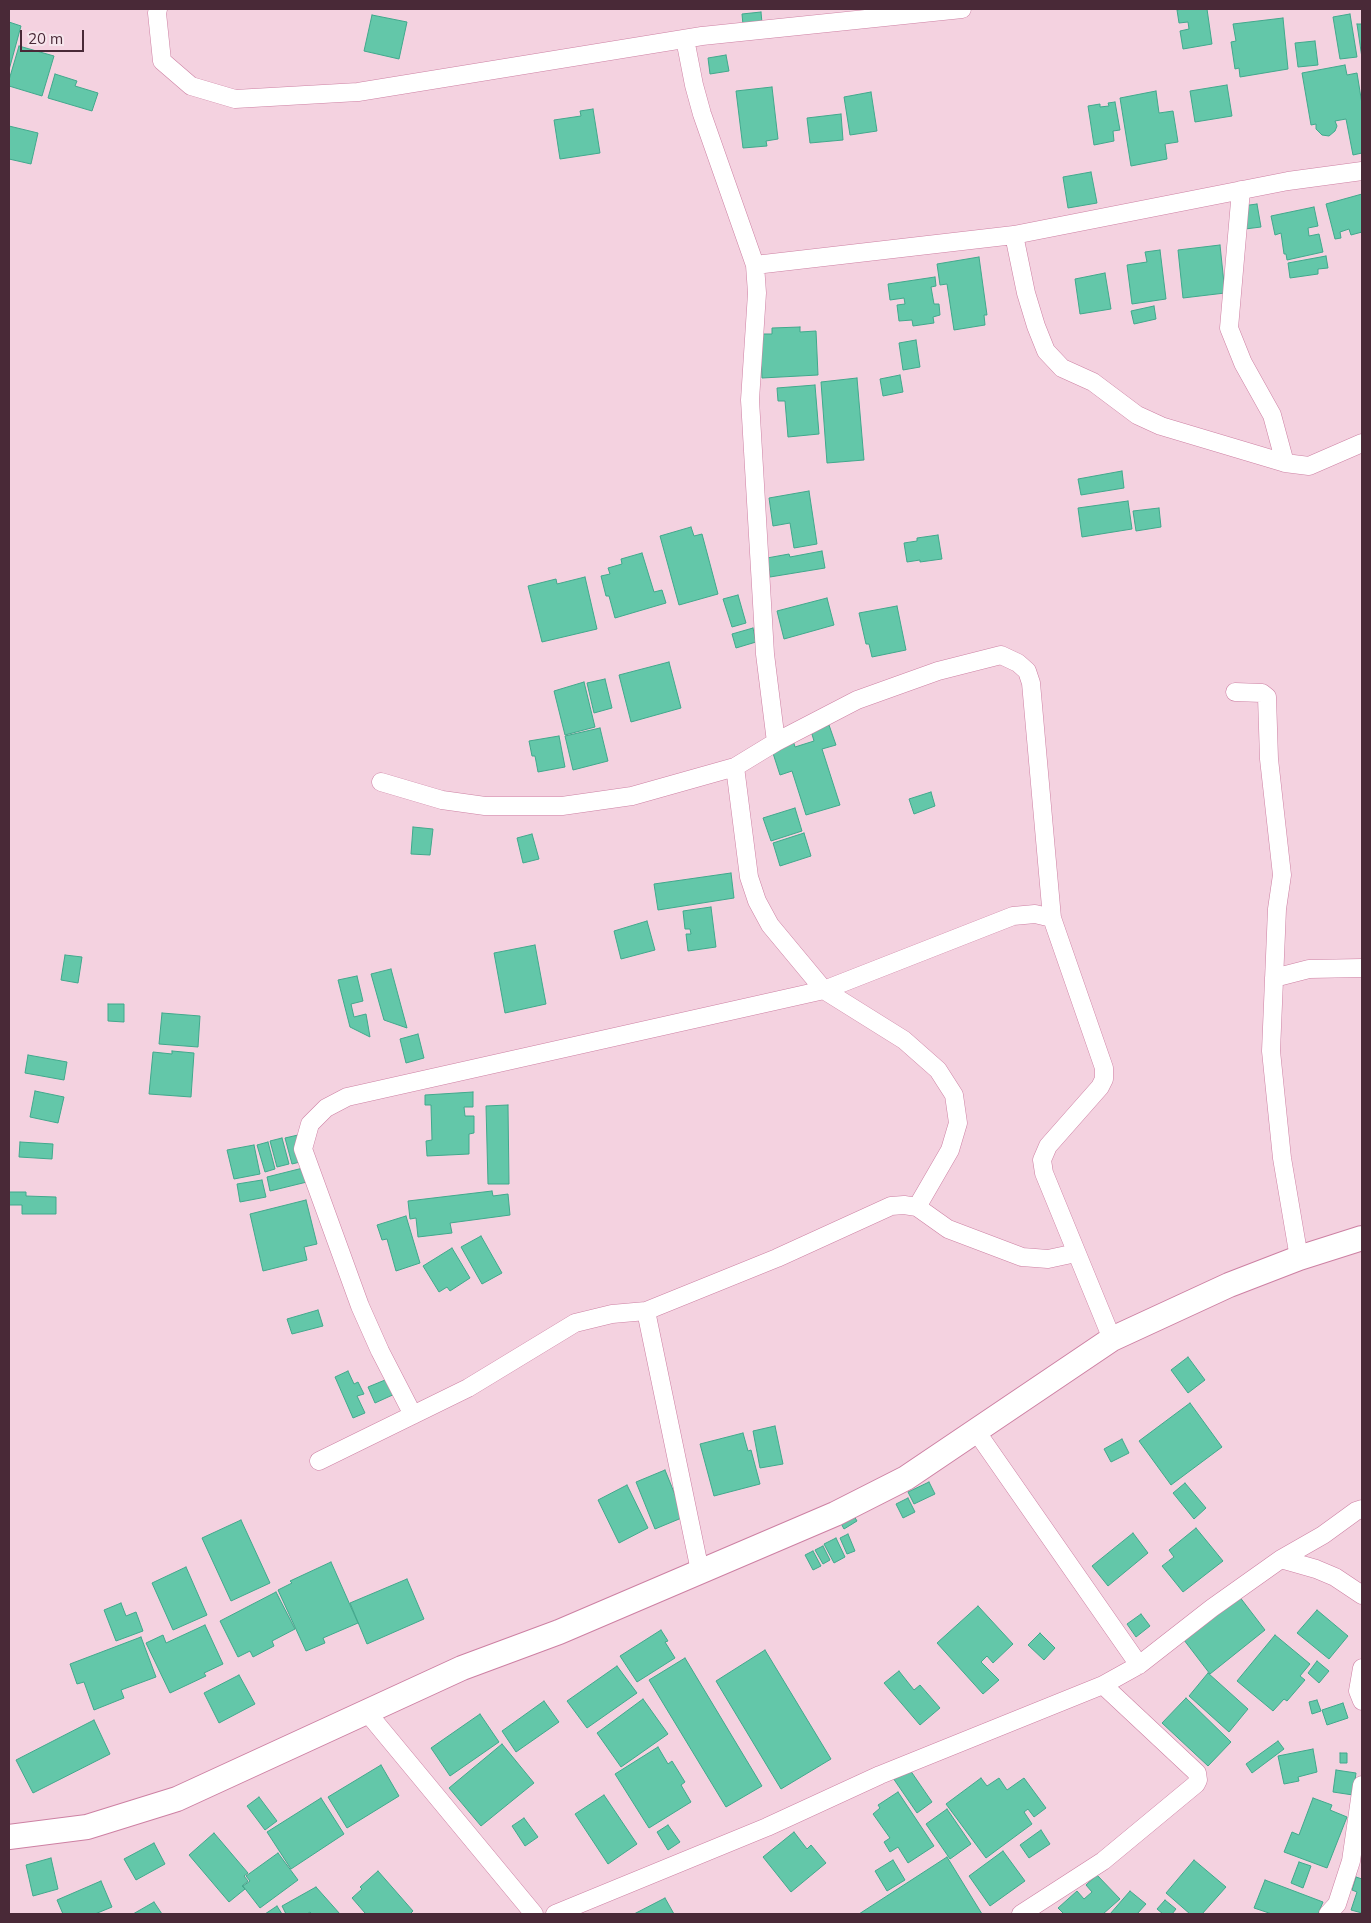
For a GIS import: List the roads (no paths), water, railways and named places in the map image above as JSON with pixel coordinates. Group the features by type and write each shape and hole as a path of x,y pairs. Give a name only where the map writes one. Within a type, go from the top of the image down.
{"street":[{"path":"158,9 162,61 191,86 235,99 358,92 685,39 962,9"},
{"path":"685,39 702,114 755,266 757,293 750,400 765,654 776,742"},
{"path":"755,266 1014,235 1288,181 1362,171"},
{"path":"1241,190 1229,328 1243,363 1272,415 1285,463"},
{"path":"1014,235 1026,293 1046,351 1062,368 1093,382 1137,415 1161,426 1285,463 1310,466 1362,443"},
{"path":"381,782 442,800 477,805 562,806 632,796 736,767 776,742 857,700 938,671 1001,655 1018,663 1027,671 1032,684 1052,918 1104,1068 1104,1079 1100,1087 1048,1146 1042,1160 1044,1173 1112,1339"},
{"path":"1235,692 1262,693 1267,697 1269,759 1282,875 1277,909 1271,1051 1282,1158 1299,1258"},
{"path":"736,767 748,877 757,901 770,925 824,990 904,1040 938,1070 954,1095 958,1123 950,1150 918,1207"},
{"path":"413,1415 380,1351 360,1306 303,1148 310,1124 326,1108 347,1097 824,990 1013,916 1035,914 1052,918"},
{"path":"1274,978 1308,969 1362,968"},
{"path":"319,1460 468,1388 575,1323 612,1314 646,1311 777,1258 891,1206 918,1207 948,1229 1022,1256 1048,1259 1076,1252"},
{"path":"9,1837 87,1827 178,1799 462,1668 559,1632 835,1514 906,1478 1112,1339 1229,1285 1299,1258 1362,1238"},
{"path":"646,1311 700,1572"},
{"path":"976,1431 1139,1665"},
{"path":"555,1914 767,1827 880,1776 1103,1685 1139,1665 1212,1608 1281,1559 1323,1535 1356,1511 1362,1509"},
{"path":"1281,1559 1316,1569 1335,1578 1362,1595"},
{"path":"1362,1668 1358,1692 1362,1701"},
{"path":"1021,1914 1102,1860 1196,1784 1198,1780 1197,1773 1103,1685"},
{"path":"366,1711 534,1914"},
{"path":"1328,1914 1337,1904 1351,1861 1362,1785"}]}
